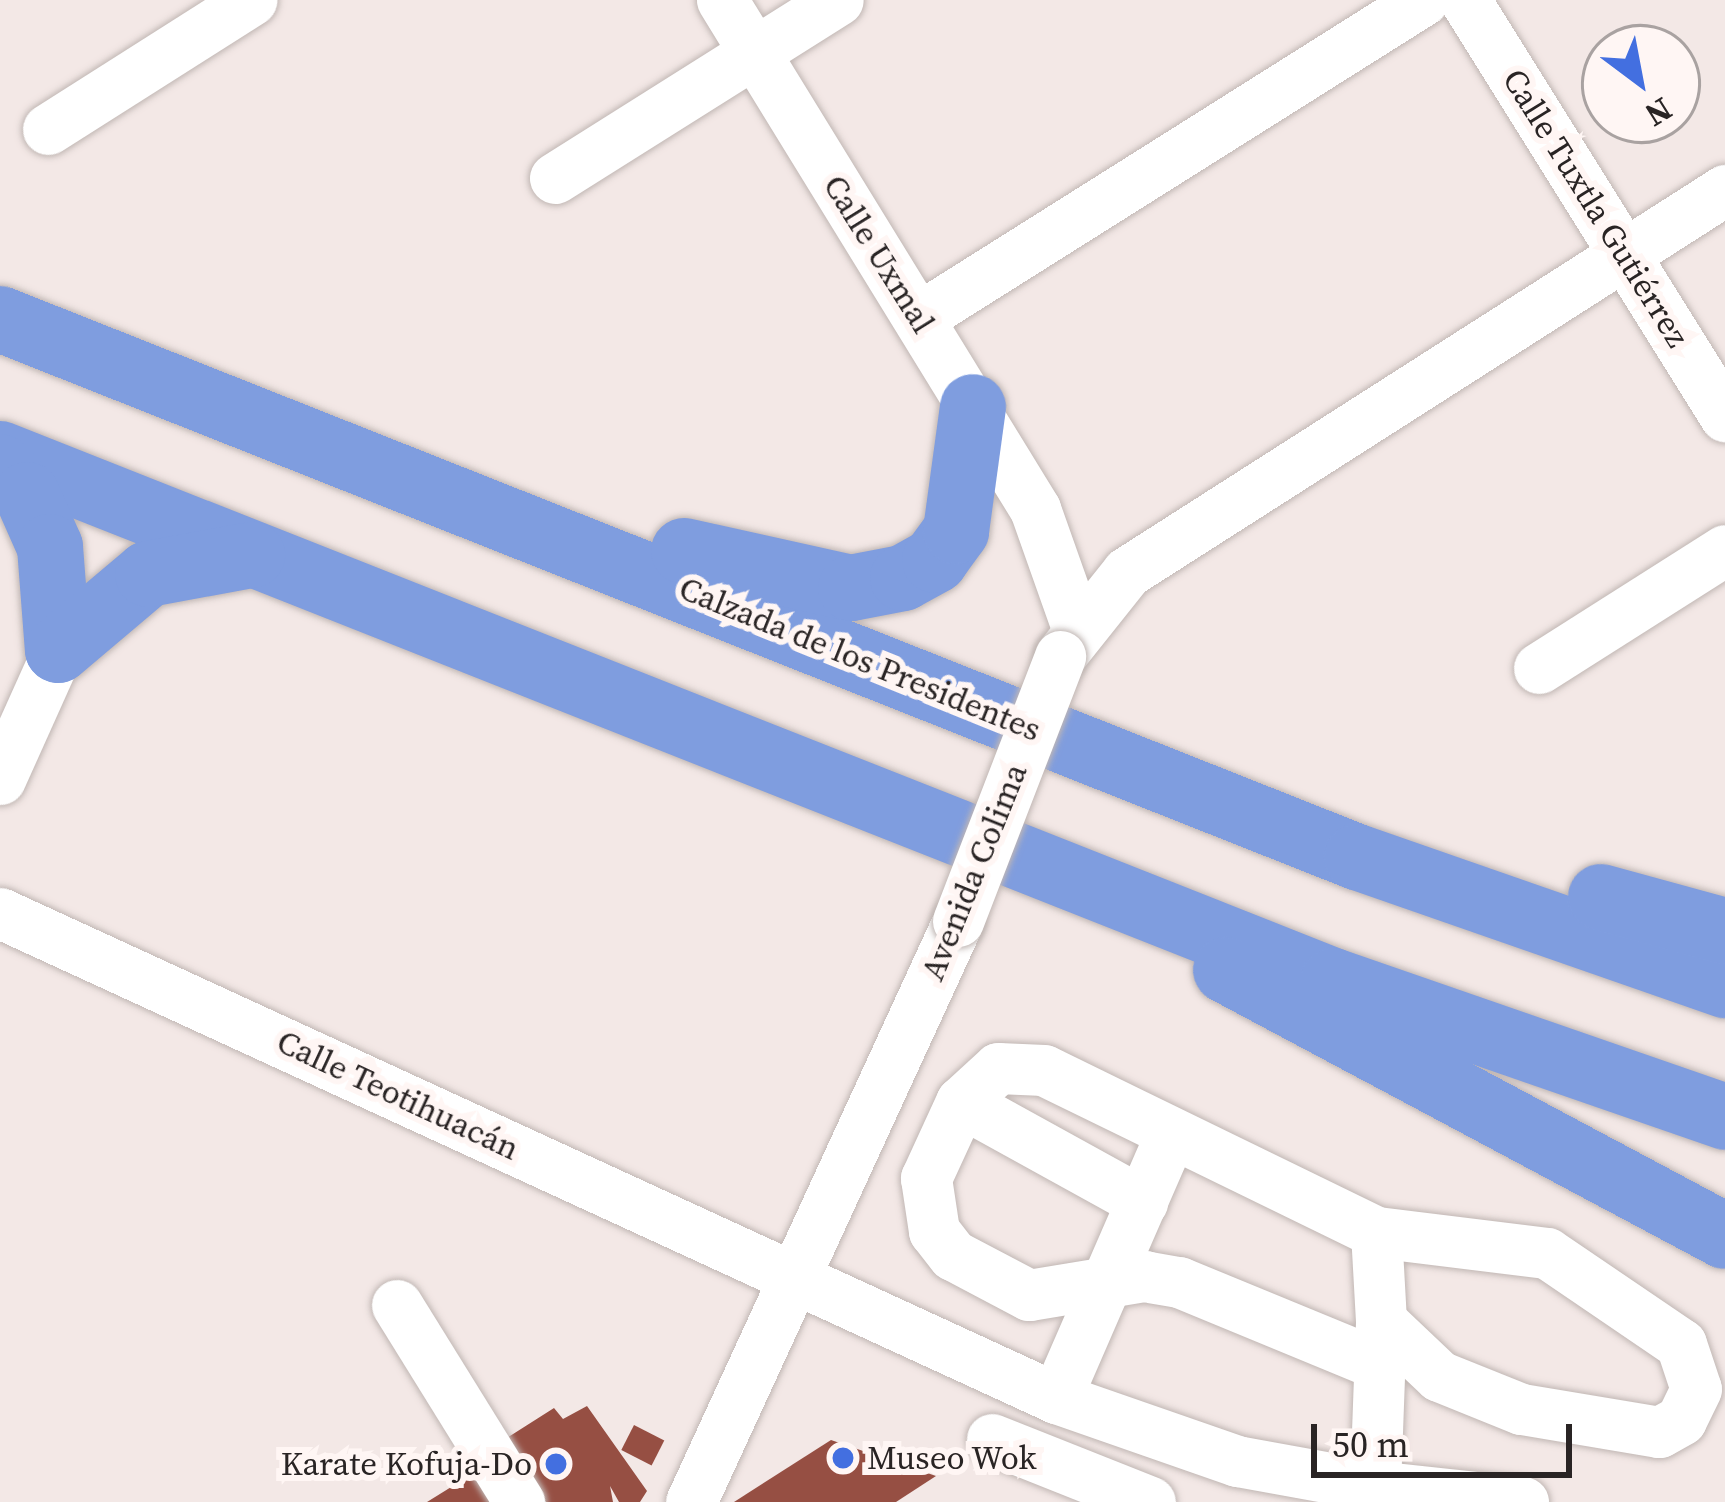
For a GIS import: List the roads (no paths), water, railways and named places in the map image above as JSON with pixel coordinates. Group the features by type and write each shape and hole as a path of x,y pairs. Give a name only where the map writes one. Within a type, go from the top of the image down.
{"highway":[{"name":"Calzada de los Presidentes","path":"0,319 1358,857 1725,986"},
{"path":"568,541 662,546 851,588 903,578 935,560 956,530 974,407"},
{"path":"0,454 1333,981 1725,1117"},
{"path":"0,467 27,495 50,548 58,650"},
{"path":"58,650 148,574 256,554"},
{"path":"1358,857 1408,850 1467,860 1725,931"},
{"path":"1127,896 1264,998 1725,1236"}],"street":[{"path":"48,129 251,0"},
{"name":"Calle Uxmal","path":"722,0 1035,509 1079,552 1127,572"},
{"path":"555,178 838,0"},
{"path":"918,318 1424,0"},
{"name":"Calle Tuxtla Gutiérrez","path":"1465,0 1725,416"},
{"name":"Avenida Colima","path":"691,1502 958,920 1068,641 1127,572 1725,190"},
{"name":"Calle Uxmal","path":"1035,509 1068,641"},
{"path":"1539,668 1725,550"},
{"path":"0,779 58,650"},
{"name":"Calle Teotihuacán","path":"0,913 796,1276 1233,1482 1376,1486 1523,1502"},
{"path":"1017,1063 1171,1133 1376,1232 1546,1253 1681,1344 1696,1389 1681,1420 1659,1432 1521,1409 1439,1376 1380,1342 1179,1282 1110,1279 1029,1294 952,1255 934,1231 926,1178 961,1102 980,1076 1017,1063"},
{"path":"961,1102 1142,1202"},
{"path":"1056,1398 1171,1133"},
{"path":"1376,1232 1380,1342 1376,1486"},
{"path":"397,1305 519,1502"},
{"path":"992,1439 1150,1502"}],"place":[{"name":"Museo Wok","path":"843,1458"},
{"name":"Karate Kofuja-Do","path":"556,1464"}]}
